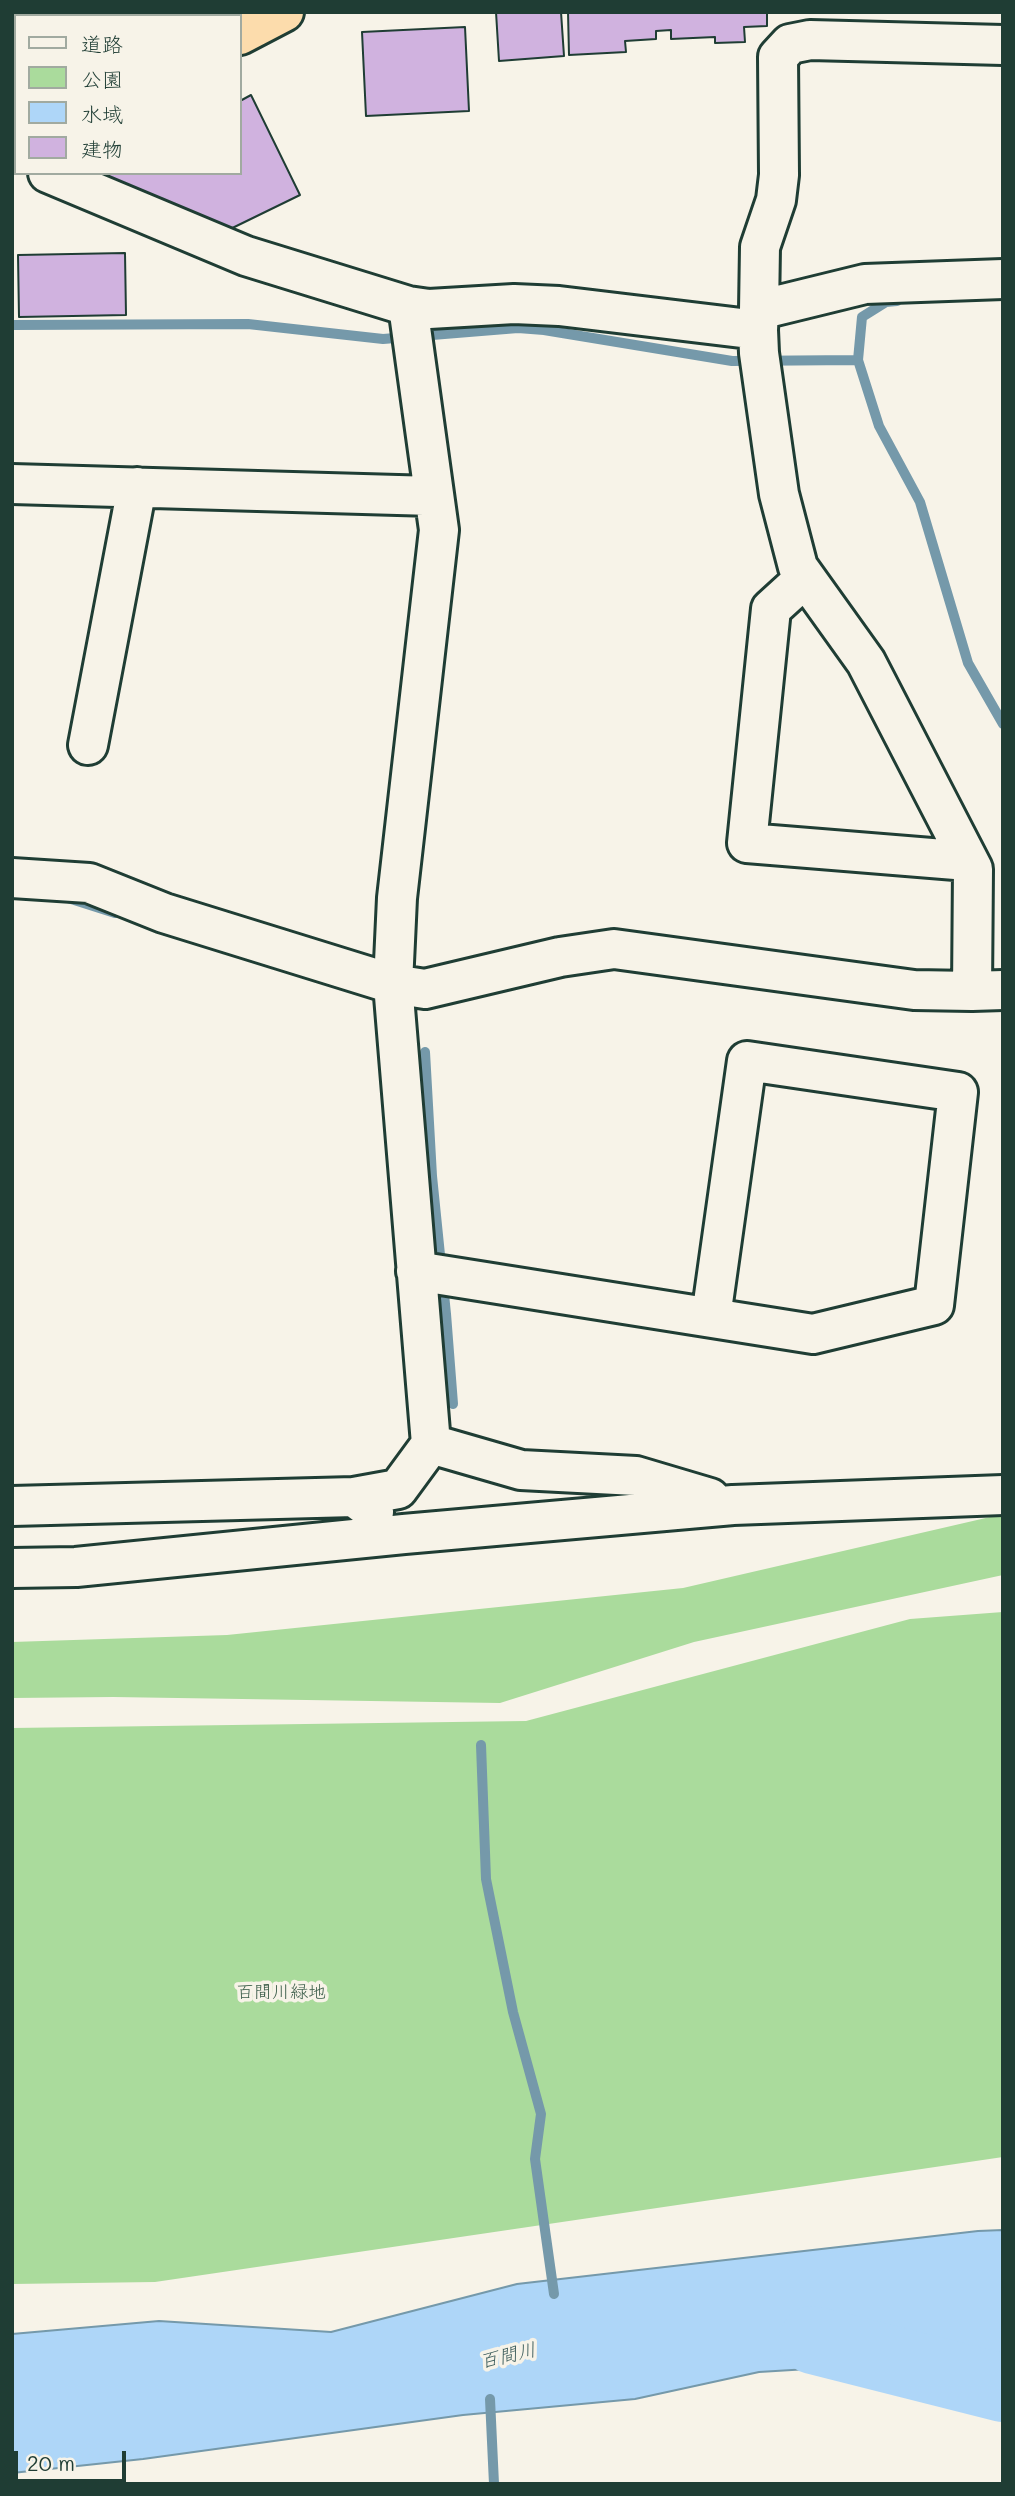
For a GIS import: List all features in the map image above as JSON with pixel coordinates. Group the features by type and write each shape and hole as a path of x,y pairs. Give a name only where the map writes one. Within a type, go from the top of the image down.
{"highway":[{"path":"242,33 284,12"}],"street":[{"path":"12,878 89,883 164,913 393,984 425,989 560,957 614,949 914,990 987,990 972,869 866,662 797,567 779,494 760,341 761,247 776,200 779,175 778,57 790,44 810,40 1003,45"},
{"path":"53,175 411,327"},
{"path":"411,327 429,309 514,304 559,306 760,341 865,284 1003,279"},
{"path":"12,1506 354,1497 398,1489 431,1444 435,1274 393,984 397,898 439,530 411,327"},
{"path":"12,484 433,496"},
{"path":"88,745 137,487"},
{"path":"806,578 771,609 747,843 968,861"},
{"path":"435,1274 813,1334 934,1305 958,1092 747,1061 710,1317"},
{"path":"431,1444 521,1470 636,1476 733,1505"},
{"path":"12,1568 76,1567 733,1505 1003,1495"},
{"path":"354,1497 404,1534"}],"green space":[{"path":"1003,1514 1003,1575 694,1642 500,1703 12,1698 12,1642 227,1635 683,1588"},
{"name":"百間川緑地","path":"1003,1612 1003,2157 155,2282 12,2284 12,1728 526,1721 910,1619"}],"water":[{"path":"1003,2230 1003,2411 924,2362 759,2372 635,2399 463,2415 143,2459 12,2473 12,2334 159,2321 331,2332 517,2284"}],"building":[{"path":"496,12 561,12 564,56 499,61"},
{"path":"568,12 767,12 767,26 744,27 745,42 715,43 715,37 671,39 671,30 656,31 656,39 625,41 626,52 569,55"},
{"path":"465,27 469,111 366,116 362,32"},
{"path":"251,95 300,195 218,235 114,187 108,175 242,175 242,100"},
{"path":"125,253 126,315 19,317 18,255"}],"waterway":[{"path":"897,301 886,302 862,317 858,360 879,426 920,502 968,663 1003,724"},
{"path":"12,325 248,324 383,339 518,328 732,361 858,360"},
{"path":"68,898 115,913"},
{"path":"425,1052 432,1176 453,1404"},
{"path":"481,1745 486,1879 513,2012 541,2114 535,2159 554,2294"},
{"name":"百間川","path":"813,2340 1003,2388"},
{"path":"490,2399 494,2484"}]}
